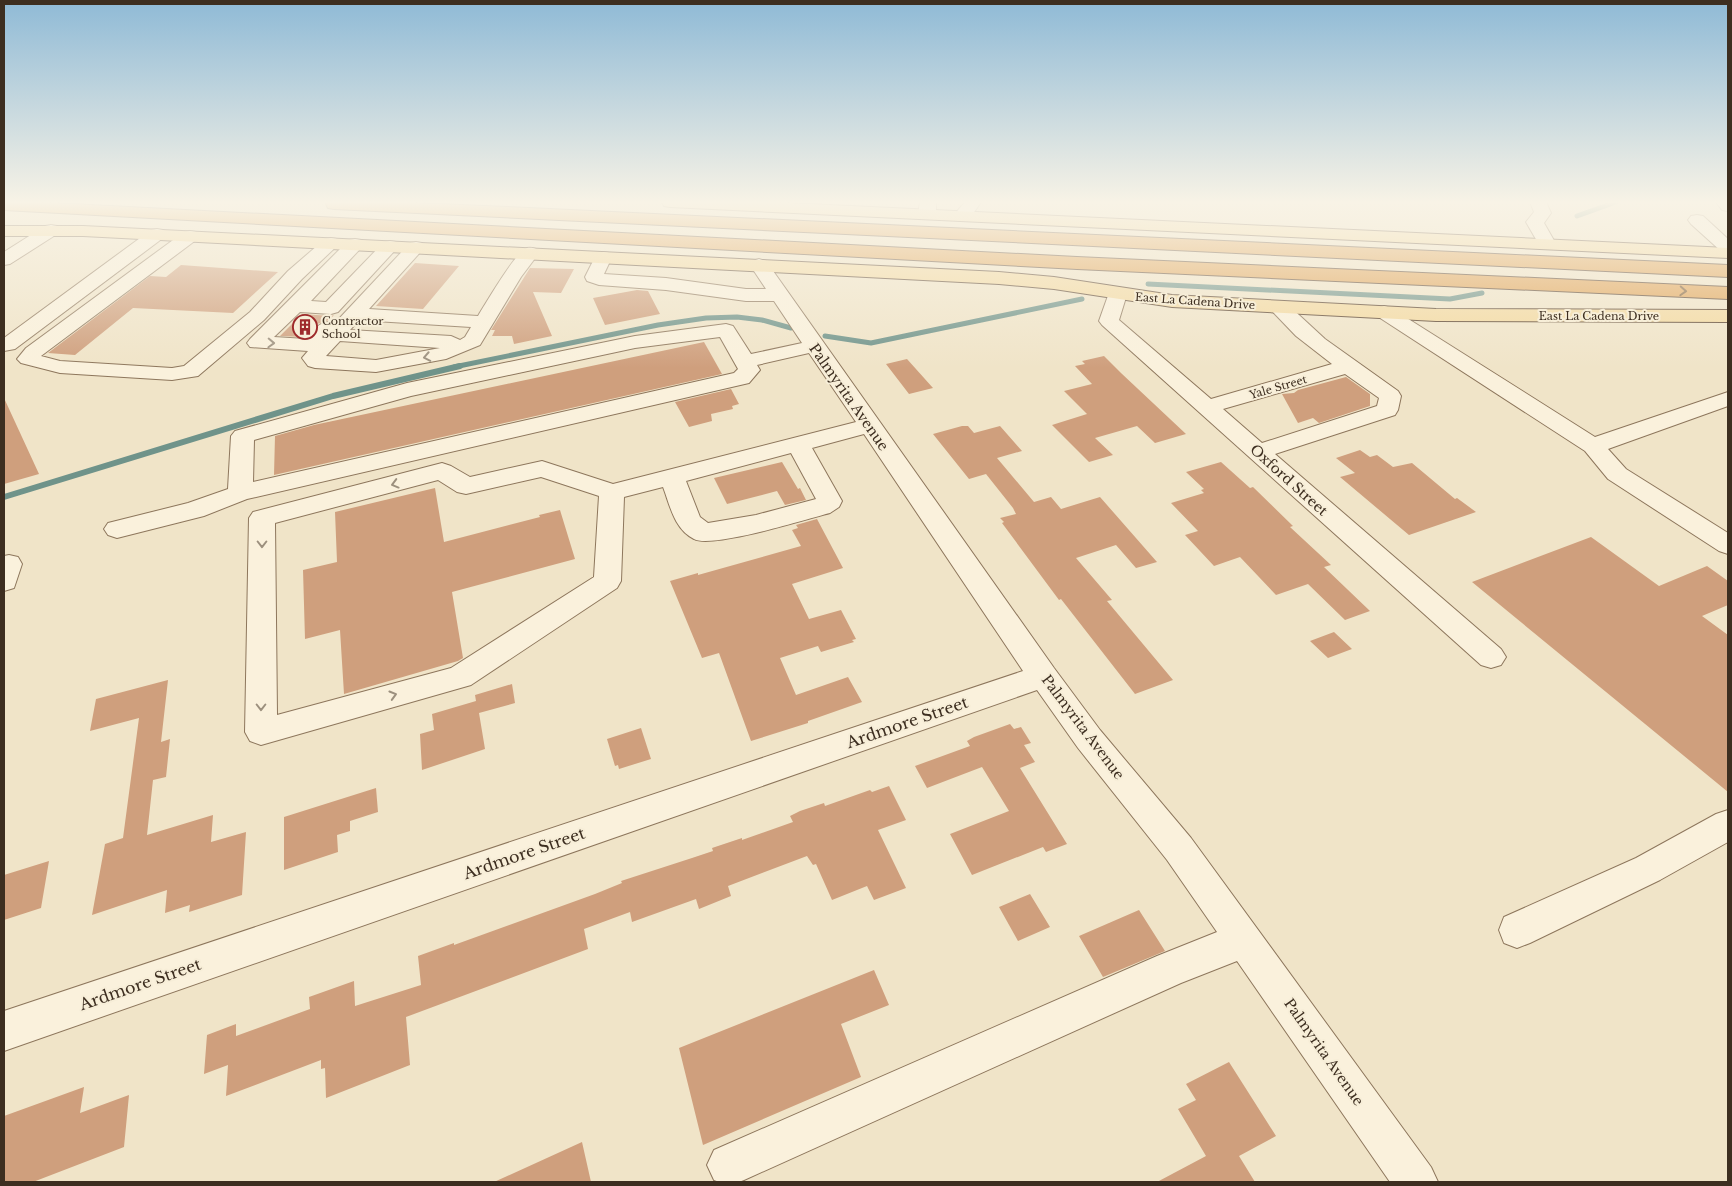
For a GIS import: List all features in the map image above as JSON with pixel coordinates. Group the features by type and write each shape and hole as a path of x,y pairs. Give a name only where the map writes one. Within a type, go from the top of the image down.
{"highway":[{"path":"963,257 1728,293"},
{"path":"1440,257 1728,271"}],"main road":[{"name":"East La Cadena Drive","path":"610,257 999,278 1054,283 1172,301 1279,307 1474,316 1728,316"}],"street":[{"path":"4,346 8,345 126,257"},
{"path":"161,257 33,352 28,359 60,367 172,374 190,371 257,316 314,257"},
{"path":"294,306 346,309 311,345 258,343 294,306 342,257"},
{"path":"331,308 379,257"},
{"path":"407,257 313,358 315,362 376,366 439,355 473,341 513,275 527,257"},
{"path":"603,257 594,277 599,279 666,284 746,295 780,296"},
{"name":"Palmyrita Avenue","path":"759,265 869,426 1089,739 1179,849 1416,1182"},
{"name":"Oxford Street","path":"1117,294 1109,321 1491,657"},
{"path":"1258,452 1387,410 1390,396 1292,322 1279,307"},
{"path":"1384,312 1593,446 1617,474 1728,545"},
{"path":"354,314 484,322"},
{"path":"118,529 195,510 240,493 742,378 749,370 726,330 635,342 407,390 243,436 240,493"},
{"path":"335,334 436,342 473,341"},
{"path":"745,362 814,346"},
{"name":"Yale Street","path":"1207,407 1349,366"},
{"path":"1593,446 1727,400"},
{"path":"612,492 607,582 460,676 261,732 262,518 442,471 466,486 542,469 612,492 869,426"},
{"path":"672,477 689,522 704,533 756,524 821,507 830,501 798,444"},
{"name":"Ardmore Street","path":"4,1031 1044,676"},
{"path":"1517,930 1648,869 1728,825"},
{"path":"729,1165 1170,969 1244,940"}],"building":[{"path":"415,263 459,266 423,309 376,306"},
{"path":"181,265 278,272 233,313 133,308 75,355 48,353 150,276 166,277"},
{"path":"530,268 574,269 561,293 533,292 552,336 514,344 512,336 492,336 495,330 491,330"},
{"path":"637,290 648,291 660,314 605,325 593,298"},
{"path":"302,314 334,315 329,320 317,324 305,337 280,336"},
{"path":"704,342 722,374 274,475 275,436 314,425"},
{"path":"1104,356 1186,434 1155,443 1137,426 1095,438 1113,455 1089,462 1052,425 1087,414 1064,391 1092,384 1075,366 1085,364 1082,361"},
{"path":"907,359 933,388 909,394 886,364"},
{"path":"1346,377 1370,394 1370,406 1319,423 1313,418 1298,423 1282,394 1294,393 1298,390"},
{"path":"731,389 739,404 732,406 733,409 711,414 712,421 689,427 675,402"},
{"path":"4,398 39,474 4,484"},
{"path":"968,426 974,433 1000,426 1022,451 997,458 1034,502 1051,497 1061,509 1100,497 1157,562 1136,568 1116,545 1076,558 1112,600 1107,601 1173,680 1135,694 1061,599 1059,600 1002,523 1004,522 1000,518 1016,514 1013,508 986,474 969,479 933,434"},
{"path":"1360,450 1370,457 1377,455 1393,467 1412,463 1455,499 1457,498 1476,512 1409,535 1340,477 1355,473 1336,458"},
{"path":"782,462 806,500 785,505 777,491 727,504 714,478"},
{"path":"1221,462 1250,488 1253,487 1293,526 1290,527 1331,565 1324,567 1370,611 1345,620 1308,584 1276,595 1240,557 1214,566 1185,535 1198,531 1171,503 1204,493 1201,490 1204,489 1186,472"},
{"path":"435,488 444,542 560,510 575,559 452,592 463,658 344,694 340,630 305,639 303,570 337,562 335,512"},
{"path":"817,519 843,568 792,584 809,619 841,610 856,639 852,640 854,642 821,652 818,646 780,658 796,695 848,677 862,702 808,721 808,723 751,741 719,653 702,658 670,581 801,546 792,530 798,528 796,525"},
{"path":"1591,537 1659,586 1707,566 1728,581 1728,605 1702,616 1728,635 1728,792 1472,582"},
{"path":"1334,632 1352,649 1328,658 1310,641"},
{"path":"168,680 161,742 170,739 166,777 153,780 147,835 213,815 211,842 246,832 242,895 189,912 190,905 165,913 167,890 92,915 105,844 123,838 139,718 90,731 96,699"},
{"path":"512,684 515,703 479,713 485,749 422,770 420,734 434,730 432,714 476,701 475,695"},
{"path":"1010,724 1014,729 1021,727 1031,743 1024,745 1035,762 1020,768 1067,844 1046,852 1043,847 972,875 950,834 1009,811 982,767 927,788 915,766 970,746 967,741 974,737"},
{"path":"641,728 651,759 619,769 618,765 615,766 607,739"},
{"path":"889,786 906,820 878,830 906,888 874,900 867,886 832,900 816,864 813,865 807,856 728,886 731,896 699,909 696,899 632,922 630,912 584,929 588,949 406,1017 410,1065 326,1098 325,1068 321,1069 321,1060 226,1096 228,1065 204,1074 207,1035 236,1024 236,1036 310,1009 309,997 354,981 355,1006 421,985 418,956 454,943 454,945 595,894 622,883 621,881 713,851 712,848 742,838 742,840 793,822 790,816 800,811 824,803 825,806 870,790 872,792"},
{"path":"376,788 378,812 350,821 350,831 337,835 338,852 284,870 284,817"},
{"path":"49,861 41,908 4,920 4,875"},
{"path":"1030,894 1050,927 1018,941 999,907"},
{"path":"1139,910 1165,951 1103,977 1079,936"},
{"path":"874,970 889,1005 841,1024 861,1077 703,1145 679,1048"},
{"path":"1229,1062 1276,1136 1239,1156 1255,1182 1157,1182 1206,1156 1178,1109 1196,1100 1186,1084"},
{"path":"84,1087 80,1113 129,1095 124,1147 33,1182 4,1182 4,1116"},
{"path":"582,1142 591,1182 494,1182"}],"waterway":[{"path":"1148,284 1450,299 1482,293"},
{"path":"825,336 871,343 1082,299"},
{"path":"454,367 658,325 706,318 737,317 762,320 791,328"},
{"path":"4,497 333,396 460,366"}],"place":[{"name":"Contractor School","path":"305,327"}]}
